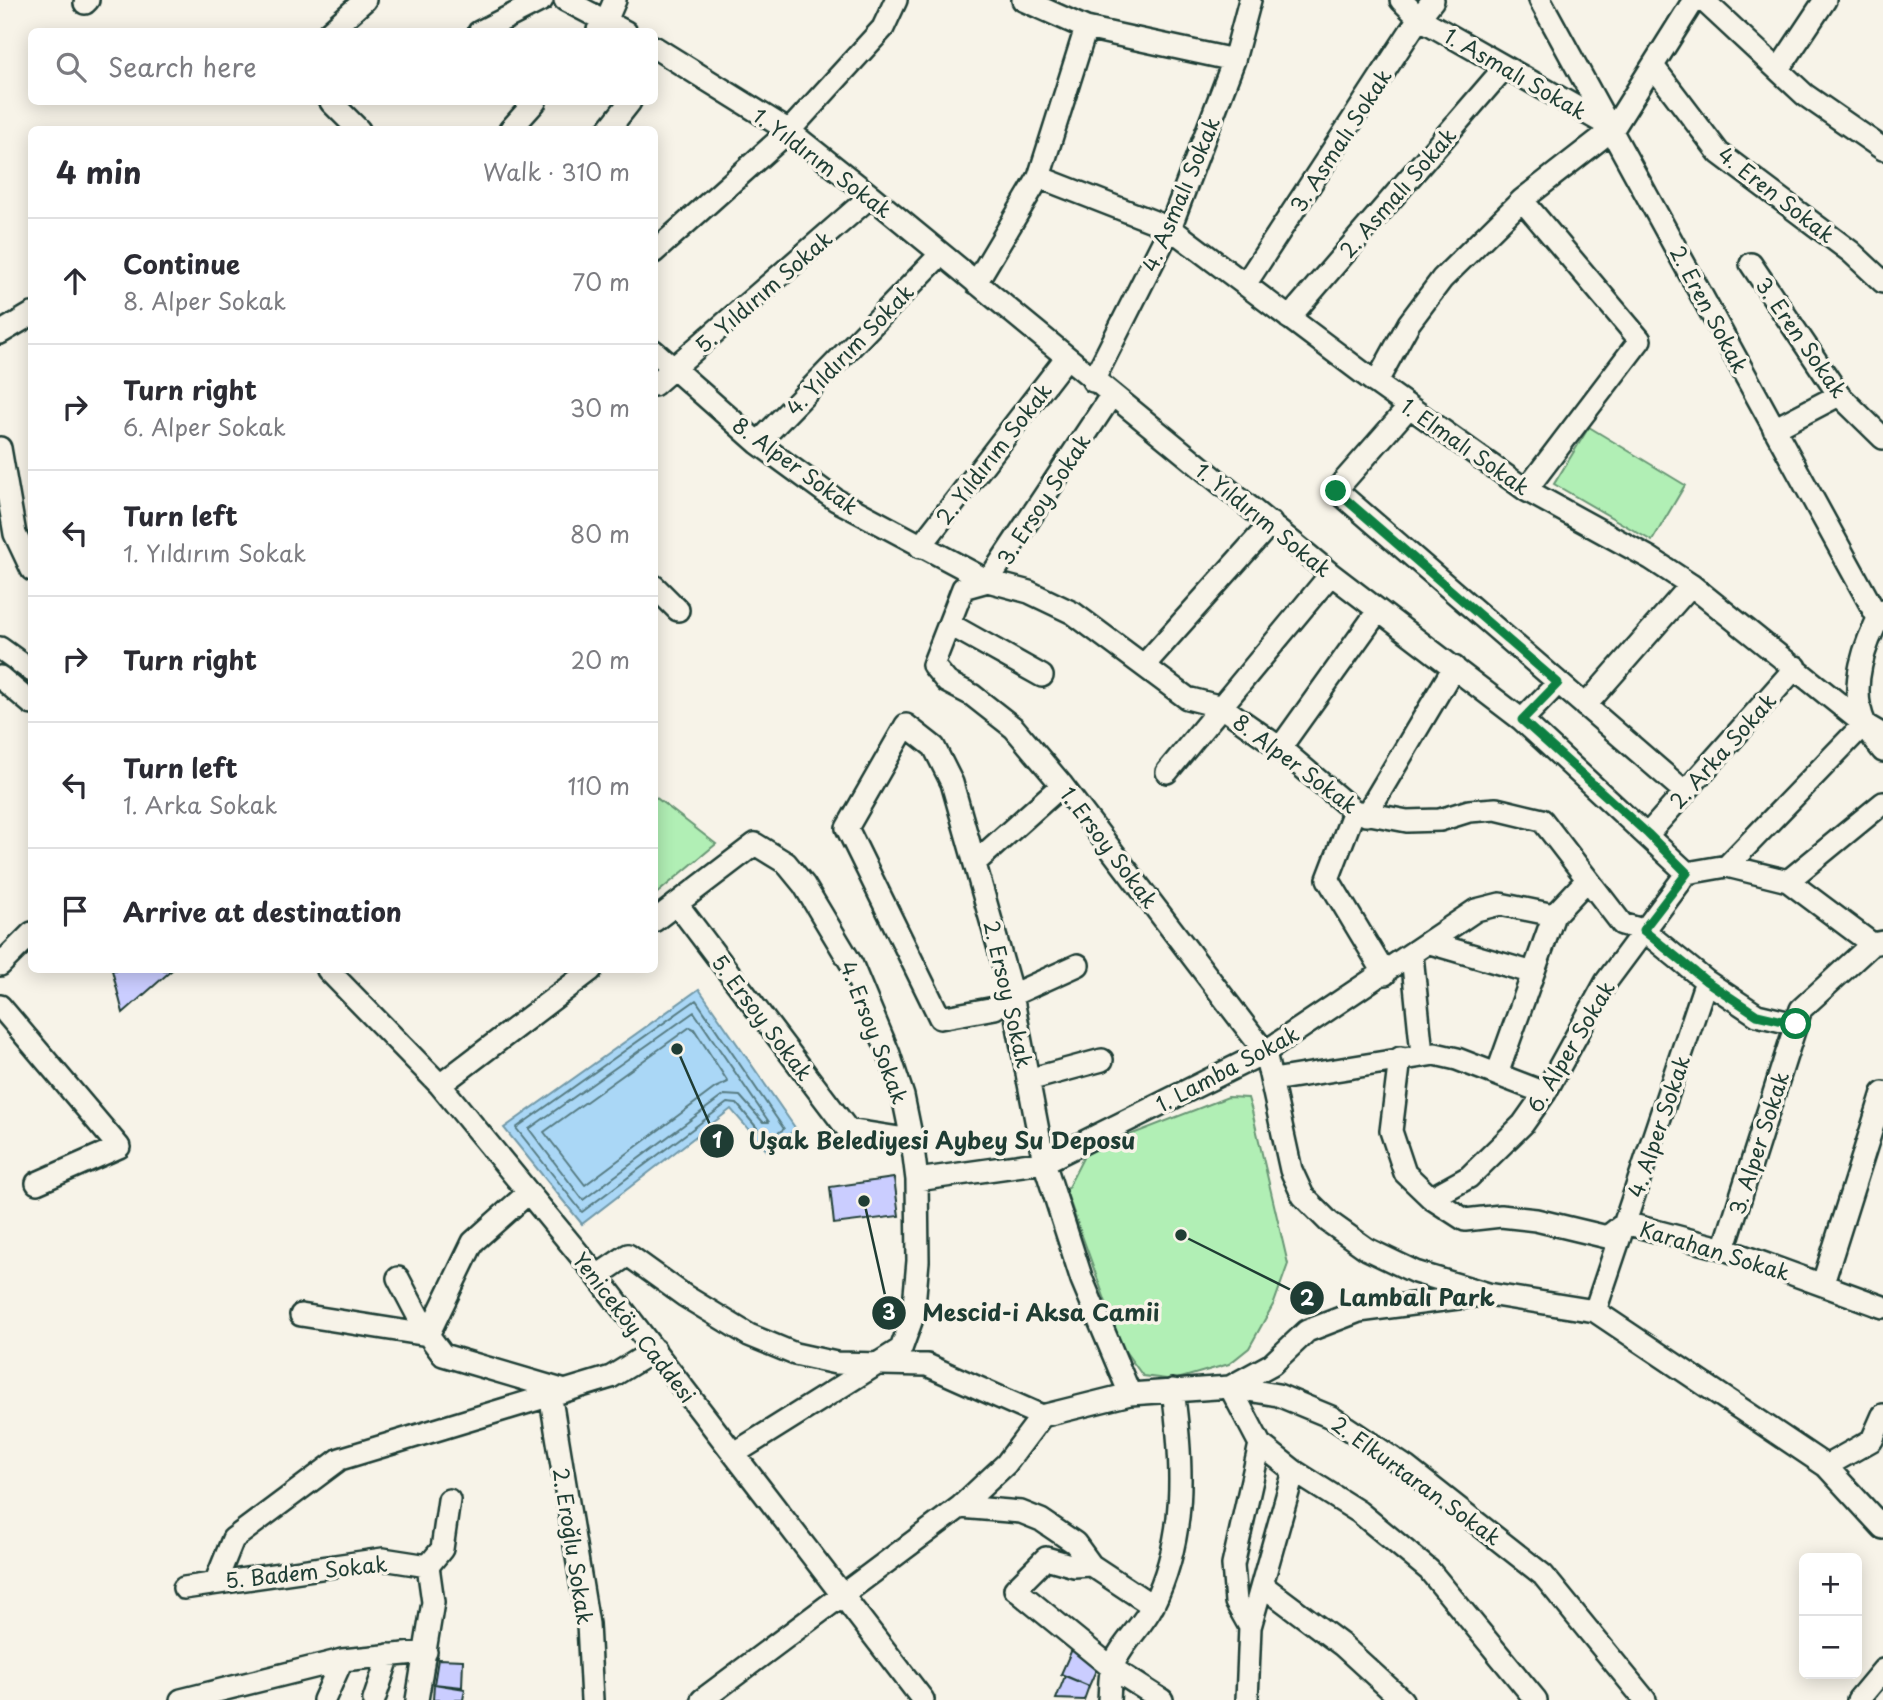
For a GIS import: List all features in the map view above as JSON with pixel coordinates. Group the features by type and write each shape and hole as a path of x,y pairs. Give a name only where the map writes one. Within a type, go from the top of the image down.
{"street":[{"path":"334,28 365,0"},
{"path":"487,28 542,0"},
{"path":"565,0 601,26 615,0"},
{"path":"658,249 789,131 883,28 896,0"},
{"path":"1023,0 1047,5 1086,28 1234,60"},
{"name":"4. Asmalı Sokak","path":"1093,381 1170,228 1234,60 1250,0"},
{"path":"1401,0 1419,18"},
{"name":"3. Asmalı Sokak","path":"1246,283 1433,0"},
{"name":"2. Eren Sokak","path":"1540,0 1613,128 1774,429 1881,614"},
{"path":"1376,383 1409,323 1441,279 1522,200 1613,128 1693,0"},
{"path":"1703,0 1805,96 1883,149"},
{"path":"1779,69 1825,0"},
{"name":"1. Asmalı Sokak","path":"1419,18 1613,128"},
{"path":"976,283 1039,177 1086,28"},
{"name":"1. Yıldırım Sokak","path":"659,57 789,131 871,196 1111,396 1331,574 1522,720 1687,873"},
{"name":"4. Eren Sokak","path":"1653,66 1719,153 1851,252 1883,282"},
{"name":"2. Asmalı Sokak","path":"1289,318 1505,67"},
{"path":"337,105 355,126"},
{"path":"514,126 532,105"},
{"path":"611,126 628,105"},
{"name":"1. Elmalı Sokak","path":"1039,177 1170,228 1376,383 1526,490 1650,558 1691,585 1864,724 1883,735"},
{"name":"5. Yıldırım Sokak","path":"658,382 871,196"},
{"path":"1522,200 1640,340 1526,490"},
{"name":"4. Yıldırım Sokak","path":"758,443 940,255"},
{"name":"3. Eren Sokak","path":"1751,264 1839,395 1883,438"},
{"path":"0,333 28,316"},
{"name":"8. Alper Sokak","path":"658,354 758,443 836,500 988,582 1029,592 1073,613 1187,698 1222,707 1280,748 1360,813 1407,821 1440,820 1469,811 1496,809 1542,820 1586,881 1622,924 1643,930 1706,981 1757,1015 1796,1024"},
{"name":"2. Yıldırım Sokak","path":"920,547 1066,358"},
{"path":"1774,429 1839,395"},
{"name":"3. Ersoy Sokak","path":"933,665 963,587 988,582 1111,396"},
{"path":"1409,407 1336,491 1685,792"},
{"path":"0,448 15,534 28,562"},
{"path":"1144,664 1271,523"},
{"path":"1167,772 1331,574"},
{"path":"1584,706 1691,585"},
{"path":"658,590 678,610"},
{"path":"1280,748 1378,611"},
{"path":"1881,614 1860,662 1858,692 1864,724 1883,751"},
{"path":"949,624 1042,676"},
{"path":"0,648 28,668"},
{"name":"1. Ersoy Sokak","path":"933,665 947,682 972,695 1014,728 1062,785 1265,1052"},
{"path":"1385,974 1328,879 1360,813 1454,667"},
{"name":"2. Arka Sokak","path":"1648,834 1796,667"},
{"path":"0,677 28,701"},
{"path":"1522,720 1558,683"},
{"path":"1727,866 1864,724"},
{"name":"2. Ersoy Sokak","path":"1012,996 995,1008 940,1018 846,828 906,725 934,747 953,783 977,861 1012,996 1044,1162 1082,1280 1130,1394"},
{"path":"977,861 1062,785"},
{"path":"1788,881 1883,803"},
{"name":"4. Ersoy Sokak","path":"677,904 755,844 786,863 804,885 852,965 889,1054 903,1096 917,1180 918,1261 913,1316 901,1349 885,1362 734,1453"},
{"path":"1687,873 1727,866 1788,881 1877,943"},
{"name":"6. Alper Sokak","path":"1431,1198 1469,1177 1523,1124 1545,1093 1606,982 1687,873"},
{"path":"1497,1074 1554,915 1586,881"},
{"path":"658,918 677,904"},
{"name":"5. Ersoy Sokak","path":"677,904 848,1130 912,1140"},
{"name":"1. Lamba Sokak","path":"917,1180 1044,1162 1265,1052 1385,974 1476,910 1500,904 1554,915"},
{"path":"0,964 28,937"},
{"name":"3. Alper Sokak","path":"1724,1249 1801,1009 1877,943"},
{"path":"1422,1054 1421,949 1533,973"},
{"path":"1012,996 1078,965"},
{"name":"Yeniceköy Caddesi","path":"331,973 440,1085 597,1276 923,1700"},
{"path":"440,1085 587,973"},
{"name":"4. Alper Sokak","path":"1595,1311 1706,981"},
{"path":"0,1006 120,1147 37,1183"},
{"path":"1265,1052 1291,1170 1303,1196 1320,1213 1379,1255 1415,1272 1488,1294 1595,1311 1826,1466 1883,1528"},
{"path":"1273,1080 1422,1054 1457,1059 1545,1093"},
{"path":"1400,1058 1391,1131 1405,1173 1431,1198"},
{"path":"1028,1080 1102,1060"},
{"path":"1822,1283 1883,1093"},
{"path":"428,1335 473,1242 528,1193"},
{"name":"Karahan Sokak","path":"1431,1198 1465,1220 1501,1216 1536,1220 1607,1237 1625,1223 1724,1249 1883,1307"},
{"path":"597,1276 628,1255 685,1296 749,1335 795,1354 836,1363 927,1364 1042,1416 1006,1464 960,1507 702,1700"},
{"path":"398,1278 428,1335 443,1355 556,1392"},
{"path":"1488,1294 1359,1311 1307,1331 1272,1364 1230,1387 1260,1444 1294,1471 1359,1512 1429,1570 1532,1699"},
{"path":"302,1315 428,1335"},
{"path":"216,1581 233,1539 341,1459 611,1377 655,1350"},
{"name":"2. Elkurtaran Sokak","path":"1042,1416 1130,1394 1230,1387 1278,1395 1331,1417 1406,1467 1542,1575 1645,1700"},
{"path":"1109,1700 1112,1668 1153,1606 1178,1528 1182,1471 1173,1390"},
{"name":"2. Eroğlu Sokak","path":"556,1392 588,1624 592,1700"},
{"path":"1826,1466 1872,1440 1883,1415"},
{"path":"1250,1627 1236,1602 1233,1565 1260,1444"},
{"path":"1247,1700 1250,1627 1294,1471"},
{"path":"416,1700 433,1602 428,1566 443,1549 449,1500"},
{"path":"960,1507 1021,1512 1041,1520 1075,1543 1091,1565 1153,1606"},
{"path":"1091,1565 1074,1566 1046,1558 1015,1589 1112,1668 1162,1700"},
{"name":"5. Badem Sokak","path":"184,1588 216,1581 383,1559 428,1566"},
{"path":"1262,1585 1342,1645 1402,1700"},
{"path":"181,1700 342,1660 426,1653"},
{"path":"374,1700 389,1654"},
{"path":"324,1700 342,1660"},
{"path":"1858,1700 1883,1670"}],"green space":[{"path":"1589,427 1685,485 1652,541 1554,484"},
{"path":"658,799 716,844 658,892"},
{"path":"1228,1097 1248,1098 1288,1264 1274,1303 1249,1348 1229,1364 1174,1380 1143,1376 1122,1347 1066,1191 1086,1152"}],"water":[{"path":"699,989 796,1129 767,1151 731,1109 582,1224 504,1128"}],"building":[{"path":"113,973 169,973 123,1013"},
{"path":"894,1178 899,1216 834,1224 830,1187"},
{"path":"1073,1647 1101,1659 1089,1686 1061,1674"},
{"path":"438,1659 463,1660 462,1687 434,1684"},
{"path":"1065,1676 1089,1686 1084,1700 1056,1699"},
{"path":"434,1684 465,1689 463,1700 433,1700"}],"place":[{"name":"Uşak Belediyesi Aybey Su Deposu","path":"677,1049"},
{"name":"Mescid-i Aksa Camii","path":"864,1201"},
{"name":"Lambalı Park","path":"1181,1235"}],"route":[{"path":"1336,491 1558,683 1522,720 1687,873 1643,930 1706,981 1757,1015 1796,1024"}]}
